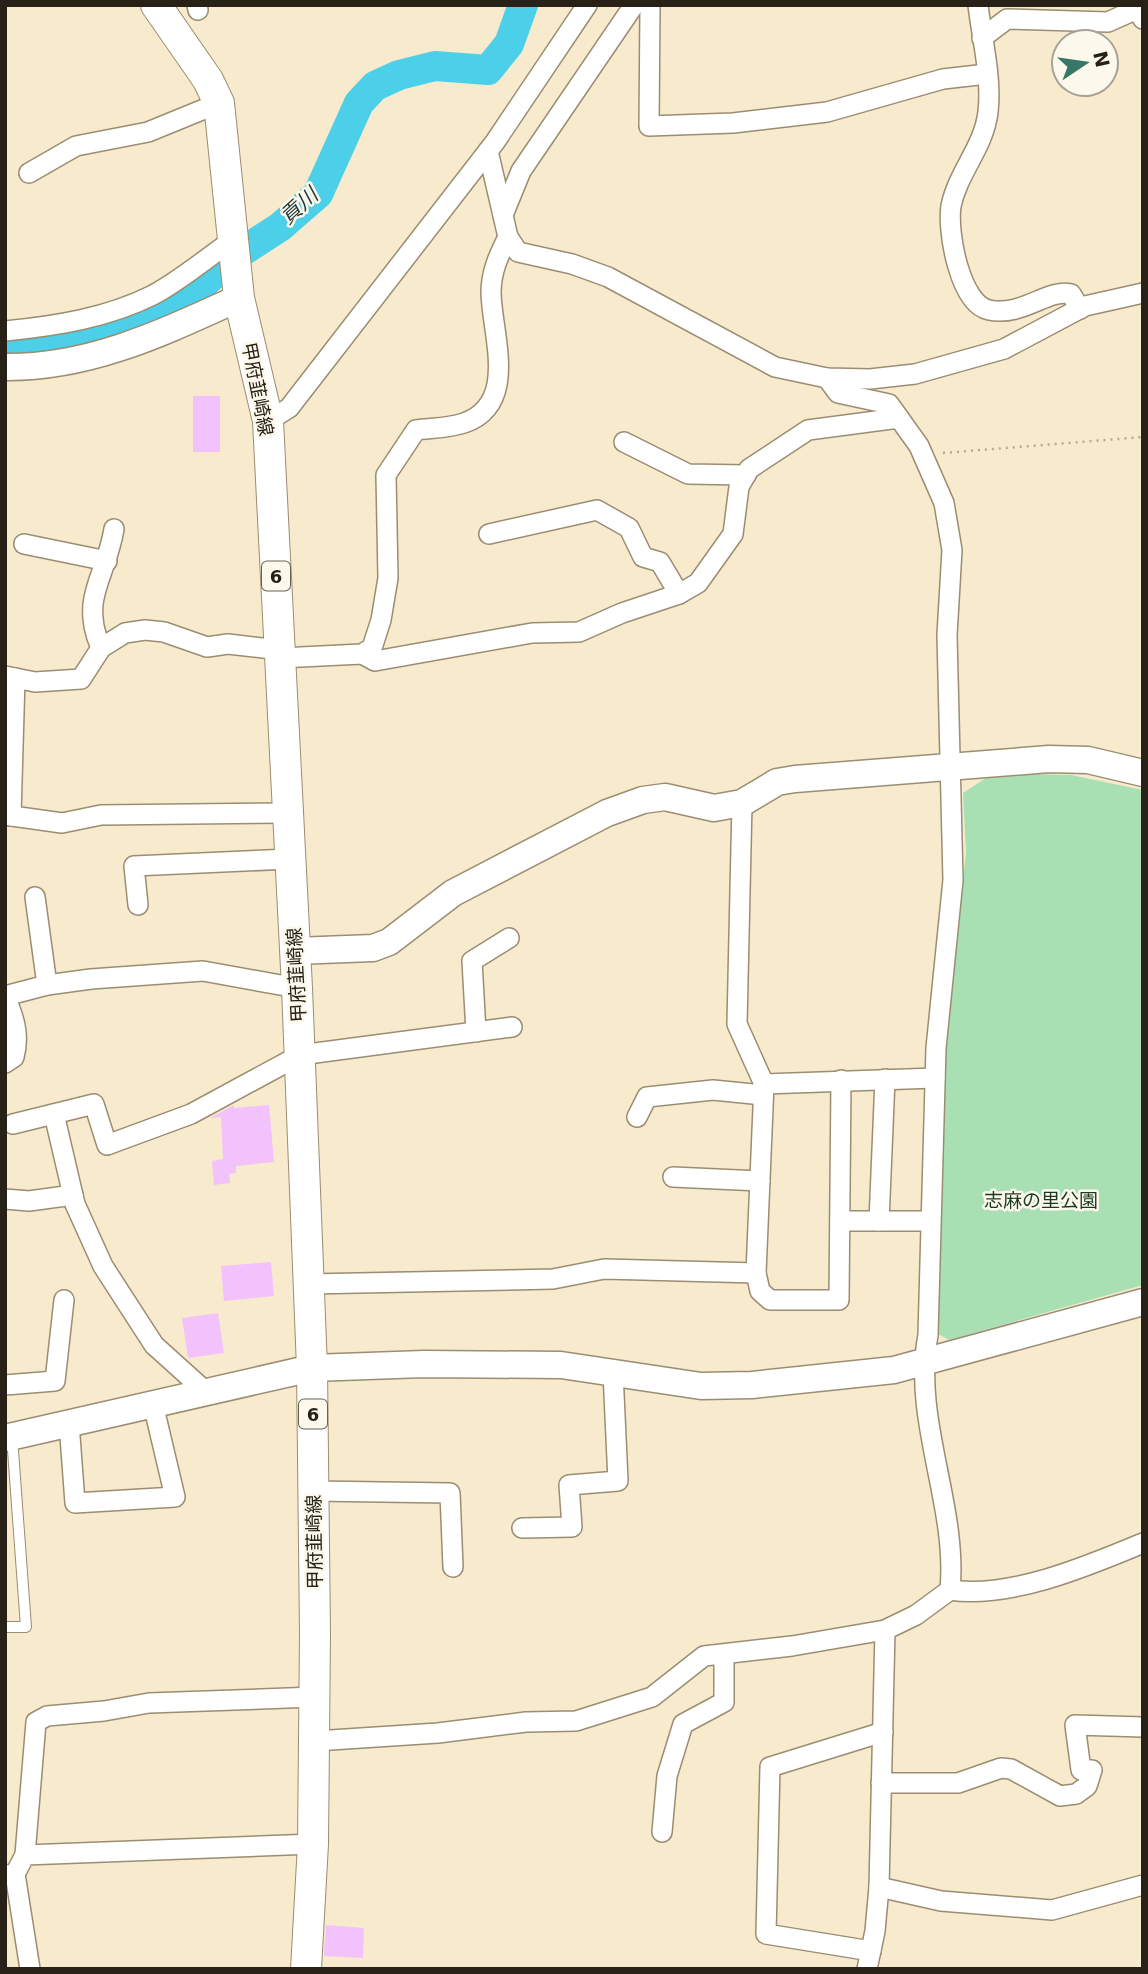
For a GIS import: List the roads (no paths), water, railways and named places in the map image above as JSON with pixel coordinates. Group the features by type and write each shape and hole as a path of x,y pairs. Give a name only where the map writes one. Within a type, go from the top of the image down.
{"main road":[{"name":"甲府韮崎線","path":"156,5 208,80 219,103 239,298 268,421 297,988 312,1368 315,1697 313,1844 306,1969"}],"street":[{"path":"268,421 289,408 488,151 587,5"},
{"path":"503,215 521,171 634,5"},
{"path":"650,5 649,126 733,122 827,112 943,79 987,74"},
{"path":"978,5 989,108 985,136 960,181 951,205 950,218 964,288 976,305 989,310 1028,308 1062,292 1071,295 1080,309"},
{"path":"982,38 1007,19 1108,22 1137,9 1143,19"},
{"path":"29,173 75,146 148,132 219,103"},
{"path":"488,151 508,237 518,252 572,264 608,276 775,367 827,378 870,379 915,374 1004,349 1080,309 1143,293"},
{"path":"362,654 372,648 381,621 388,578 386,475 416,430 464,424 484,412 496,394 499,371 491,291 494,264 508,237"},
{"path":"5,331 86,320 117,310 154,294 234,240"},
{"path":"5,367 66,362 112,352 239,298"},
{"path":"827,378 838,393 889,404 922,455 946,511 951,539 947,635 948,765 953,880 935,1078 928,1335 923,1362 929,1422 953,1561 950,1590"},
{"path":"288,813 101,815 62,823 8,815 10,677 35,682 81,679 101,648 125,633 145,630 164,632 207,646 228,644 280,654 362,654 375,661 532,632 579,632 622,613 680,594 698,583 733,534 739,487 749,469 808,430 899,418"},
{"path":"624,442 688,474 746,475"},
{"path":"489,534 597,510 629,528 643,557 660,562 680,594"},
{"path":"101,648 92,627 90,610 107,561 114,529"},
{"path":"24,544 107,561"},
{"path":"295,951 373,948 389,942 453,893 607,813 643,800 665,797 714,808 742,803 777,782 795,779 1049,759 1088,760 1143,773"},
{"path":"742,803 737,1024 764,1089 756,1273 760,1291 770,1300 839,1300 841,1080"},
{"path":"138,905 134,866 290,859"},
{"path":"35,897 47,985"},
{"path":"476,1032 472,961 509,938"},
{"path":"5,1063 14,1057 17,1046 16,1022 5,996 47,985 203,971 297,988"},
{"path":"13,1124 94,1104 107,1145 191,1114 300,1055 512,1027"},
{"path":"637,1117 647,1097 713,1090 764,1089 841,1080 935,1078"},
{"path":"879,1221 885,1079"},
{"path":"54,1114 73,1195 103,1266 133,1317 154,1345 205,1391"},
{"path":"673,1177 760,1181"},
{"path":"5,1199 29,1201 73,1195"},
{"path":"840,1221 930,1221"},
{"path":"309,1284 553,1279 604,1269 756,1273"},
{"path":"5,1385 55,1381 64,1300"},
{"path":"9,1437 312,1368 561,1365 701,1385 752,1385 894,1370 1143,1302"},
{"path":"522,1528 572,1527 569,1485 618,1481 612,1372"},
{"path":"69,1423 75,1503 176,1497 153,1404"},
{"path":"314,1490 450,1493 453,1567"},
{"path":"314,1741 438,1733 526,1722 576,1721 652,1697 704,1656 885,1630 916,1615 950,1590 978,1592 1040,1580 1143,1543"},
{"path":"883,1732 770,1767 766,1934 869,1960 879,1887 881,1783 883,1732 885,1630"},
{"path":"662,1832 667,1776 683,1724 724,1702 724,1654"},
{"path":"30,1969 10,1875 24,1855 36,1722 47,1716 104,1711 149,1703 315,1697"},
{"path":"881,1783 958,1783 1001,1768 1011,1769 1060,1796 1076,1794 1087,1786 1092,1770 1081,1770 1075,1725 1143,1727"},
{"path":"24,1855 313,1844"},
{"path":"879,1887 941,1901 1052,1910 1143,1885"}],"lane":[{"path":"5,1627 26,1627 9,1437"}],"waterway":[{"name":"貢川","path":"5,350 61,346 114,333 199,288 232,258 280,227 318,194 359,103 375,86 399,75 435,66 488,70 509,44 523,5"}],"park label":[{"name":"志麻の里公園","path":"1041,1200"}]}
